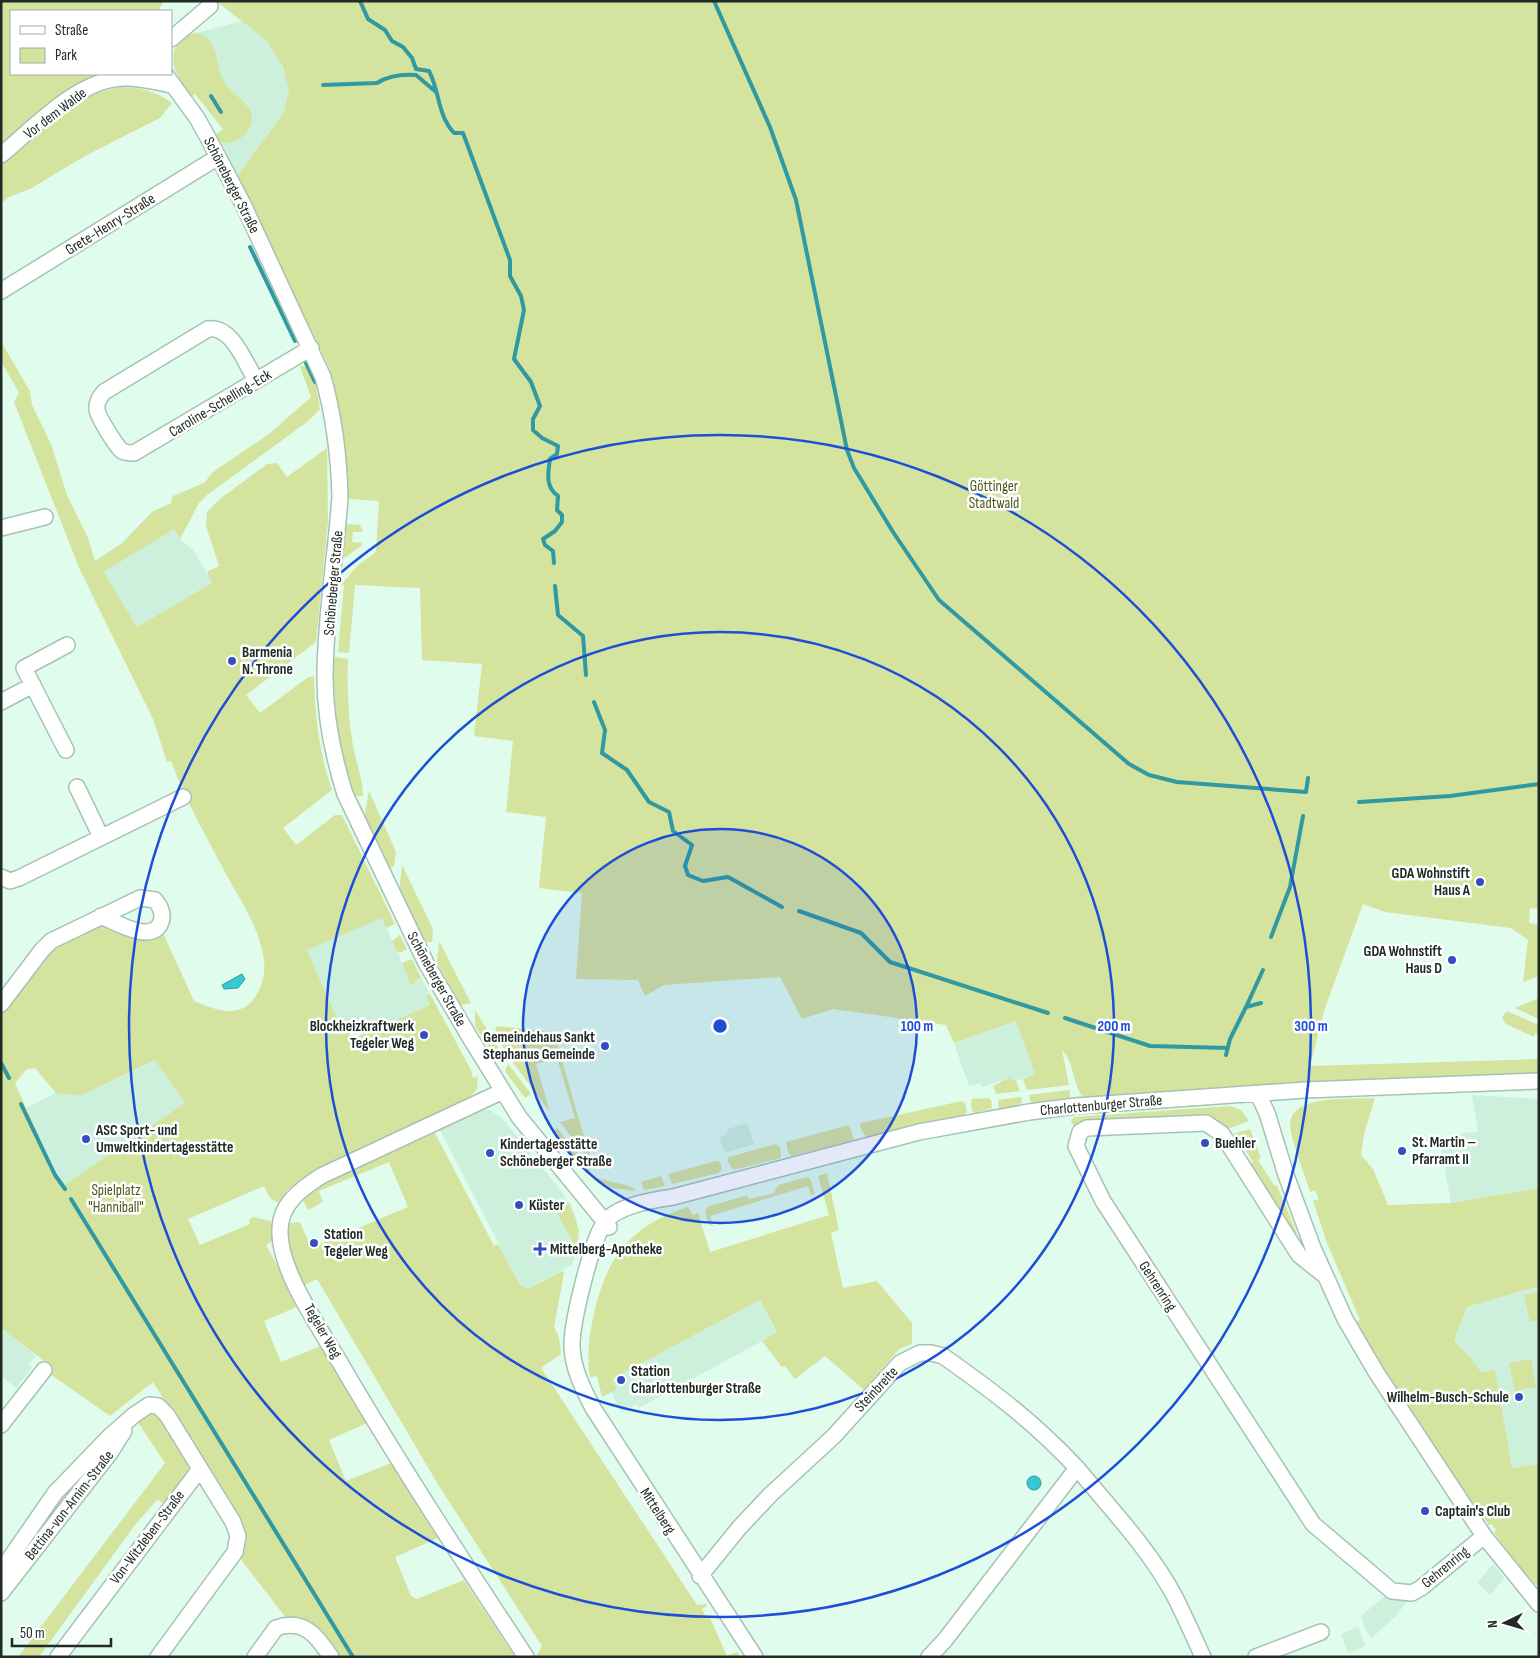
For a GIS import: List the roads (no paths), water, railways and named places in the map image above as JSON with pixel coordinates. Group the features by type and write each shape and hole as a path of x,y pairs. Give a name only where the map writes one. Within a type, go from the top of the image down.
{"street":[{"path":"172,38 210,6"},
{"name":"Vor dem Walde","path":"1,155 72,96 92,85 111,79 168,80"},
{"name":"Schöneberger Straße","path":"168,80 197,118 243,204 324,376 331,403 340,471 340,506 325,677 327,716 335,764 353,812 426,963 503,1091 519,1116 611,1222"},
{"name":"Grete-Henry-Straße","path":"1,291 218,157"},
{"name":"Caroline-Schelling-Eck","path":"256,380 228,335 219,328 203,331 100,396 97,409 98,415 117,446 127,453 140,451 311,348"},
{"path":"1,528 45,517"},
{"path":"66,750 24,668 67,645"},
{"path":"1,702 32,685"},
{"path":"77,787 102,837"},
{"path":"1,877 10,881 19,878 183,797"},
{"path":"1,1004 51,941 101,916"},
{"name":"Charlottenburger Straße","path":"611,1222 673,1197 919,1132 973,1121 1076,1106 1258,1094 1539,1081"},
{"name":"Tegeler Weg","path":"503,1091 321,1176 303,1188 290,1201 281,1215 280,1231 281,1249 287,1269 330,1345 385,1437 526,1657"},
{"name":"Gehrenring","path":"1258,1094 1267,1113 1286,1175 1324,1275 1345,1318 1376,1372 1484,1536 1539,1604"},
{"name":"Gehrenring","path":"1324,1275 1299,1255 1222,1134 1213,1126 1206,1123 1087,1128 1080,1132 1076,1146 1103,1201 1314,1524 1383,1585 1401,1593 1412,1593 1421,1588 1484,1536"},
{"name":"Mittelberg","path":"611,1222 592,1249 572,1337 573,1359 580,1382 593,1408 700,1576 755,1657"},
{"name":"Steinbreite","path":"700,1576 739,1528 770,1495 834,1436 900,1363 920,1353 932,1353 943,1356 1003,1398 1035,1425 1077,1468 1124,1525 1163,1578 1175,1597 1203,1657"},
{"path":"1,1425 44,1370"},
{"name":"Bettina-von-Arnim-Straße","path":"1,1571 55,1493 109,1437 134,1415 149,1405 162,1409 200,1469"},
{"name":"Bettina-von-Arnim-Straße","path":"1,1593 110,1453 134,1415"},
{"path":"929,1657 945,1640 1077,1468"},
{"path":"158,1657 235,1552 238,1536 233,1522 200,1469"},
{"name":"Von-Witzleben-Straße","path":"58,1657 200,1469"},
{"path":"255,1657 276,1628 299,1625 317,1636 331,1657"},
{"path":"1256,1657 1321,1632"}],"water":[{"path":"242,974 245,979 238,988 224,989 222,985"},
{"path":"1031,1476 1037,1476 1041,1483 1037,1490 1031,1490 1027,1486 1027,1480"}],"waterway":[{"path":"360,1 368,19 385,30 392,41 403,47 412,58 416,69 429,71 448,126 454,133 463,133 510,260 510,276 521,296 524,310 514,359 531,382 540,406 533,419 533,430 542,438 558,446 557,454 550,459 548,479 551,488 558,496 557,510 562,515 562,522 555,531 543,539 545,545 553,551 554,563"},
{"path":"714,1 770,127 796,200 847,450 854,468 893,532 939,600 1129,764 1149,775 1177,782 1306,792 1308,778"},
{"path":"323,85 377,83 395,76 416,75 436,92"},
{"path":"211,96 221,112"},
{"path":"250,247 295,341"},
{"path":"305,361 315,382"},
{"path":"555,586 558,615 583,636 586,675"},
{"path":"594,702 605,730 602,753 627,770 649,802 669,812 673,831 692,845 685,866 688,875 703,881 728,877 782,907"},
{"path":"1359,802 1450,796 1539,784"},
{"path":"1271,937 1290,887 1303,816"},
{"path":"799,911 861,933 890,962 1048,1013"},
{"path":"1246,1007 1263,970"},
{"path":"1226,1055 1230,1039 1246,1007 1261,1003"},
{"path":"1065,1018 1150,1046 1228,1048"},
{"path":"1,1063 9,1078"},
{"path":"21,1104 55,1175 65,1189"},
{"path":"71,1199 353,1657"}],"place":[{"name":"Barmenia N. Throne","path":"232,661"},
{"name":"GDA Wohnstift Haus A","path":"1480,882"},
{"name":"GDA Wohnstift Haus D","path":"1452,960"},
{"name":"Blockheizkraftwerk Tegeler Weg","path":"424,1035"},
{"name":"Gemeindehaus Sankt Stephanus Gemeinde","path":"605,1046"},
{"name":"ASC Sport- und Umweltkindertagesstätte","path":"86,1139"},
{"name":"Buehler","path":"1205,1143"},
{"name":"St. Martin – Pfarramt II","path":"1402,1151"},
{"name":"Kindertagesstätte Schöneberger Straße","path":"490,1153"},
{"name":"Küster","path":"519,1205"},
{"name":"Station Tegeler Weg","path":"314,1243"},
{"name":"Mittelberg-Apotheke","path":"540,1249"},
{"name":"Station Charlottenburger Straße","path":"621,1380"},
{"name":"Wilhelm-Busch-Schule","path":"1519,1397"},
{"name":"Captain's Club","path":"1425,1511"}],"park label":[{"name":"Göttinger Stadtwald","path":"994,494"},
{"name":"Spielplatz \"Hanniball\"","path":"116,1198"}]}
